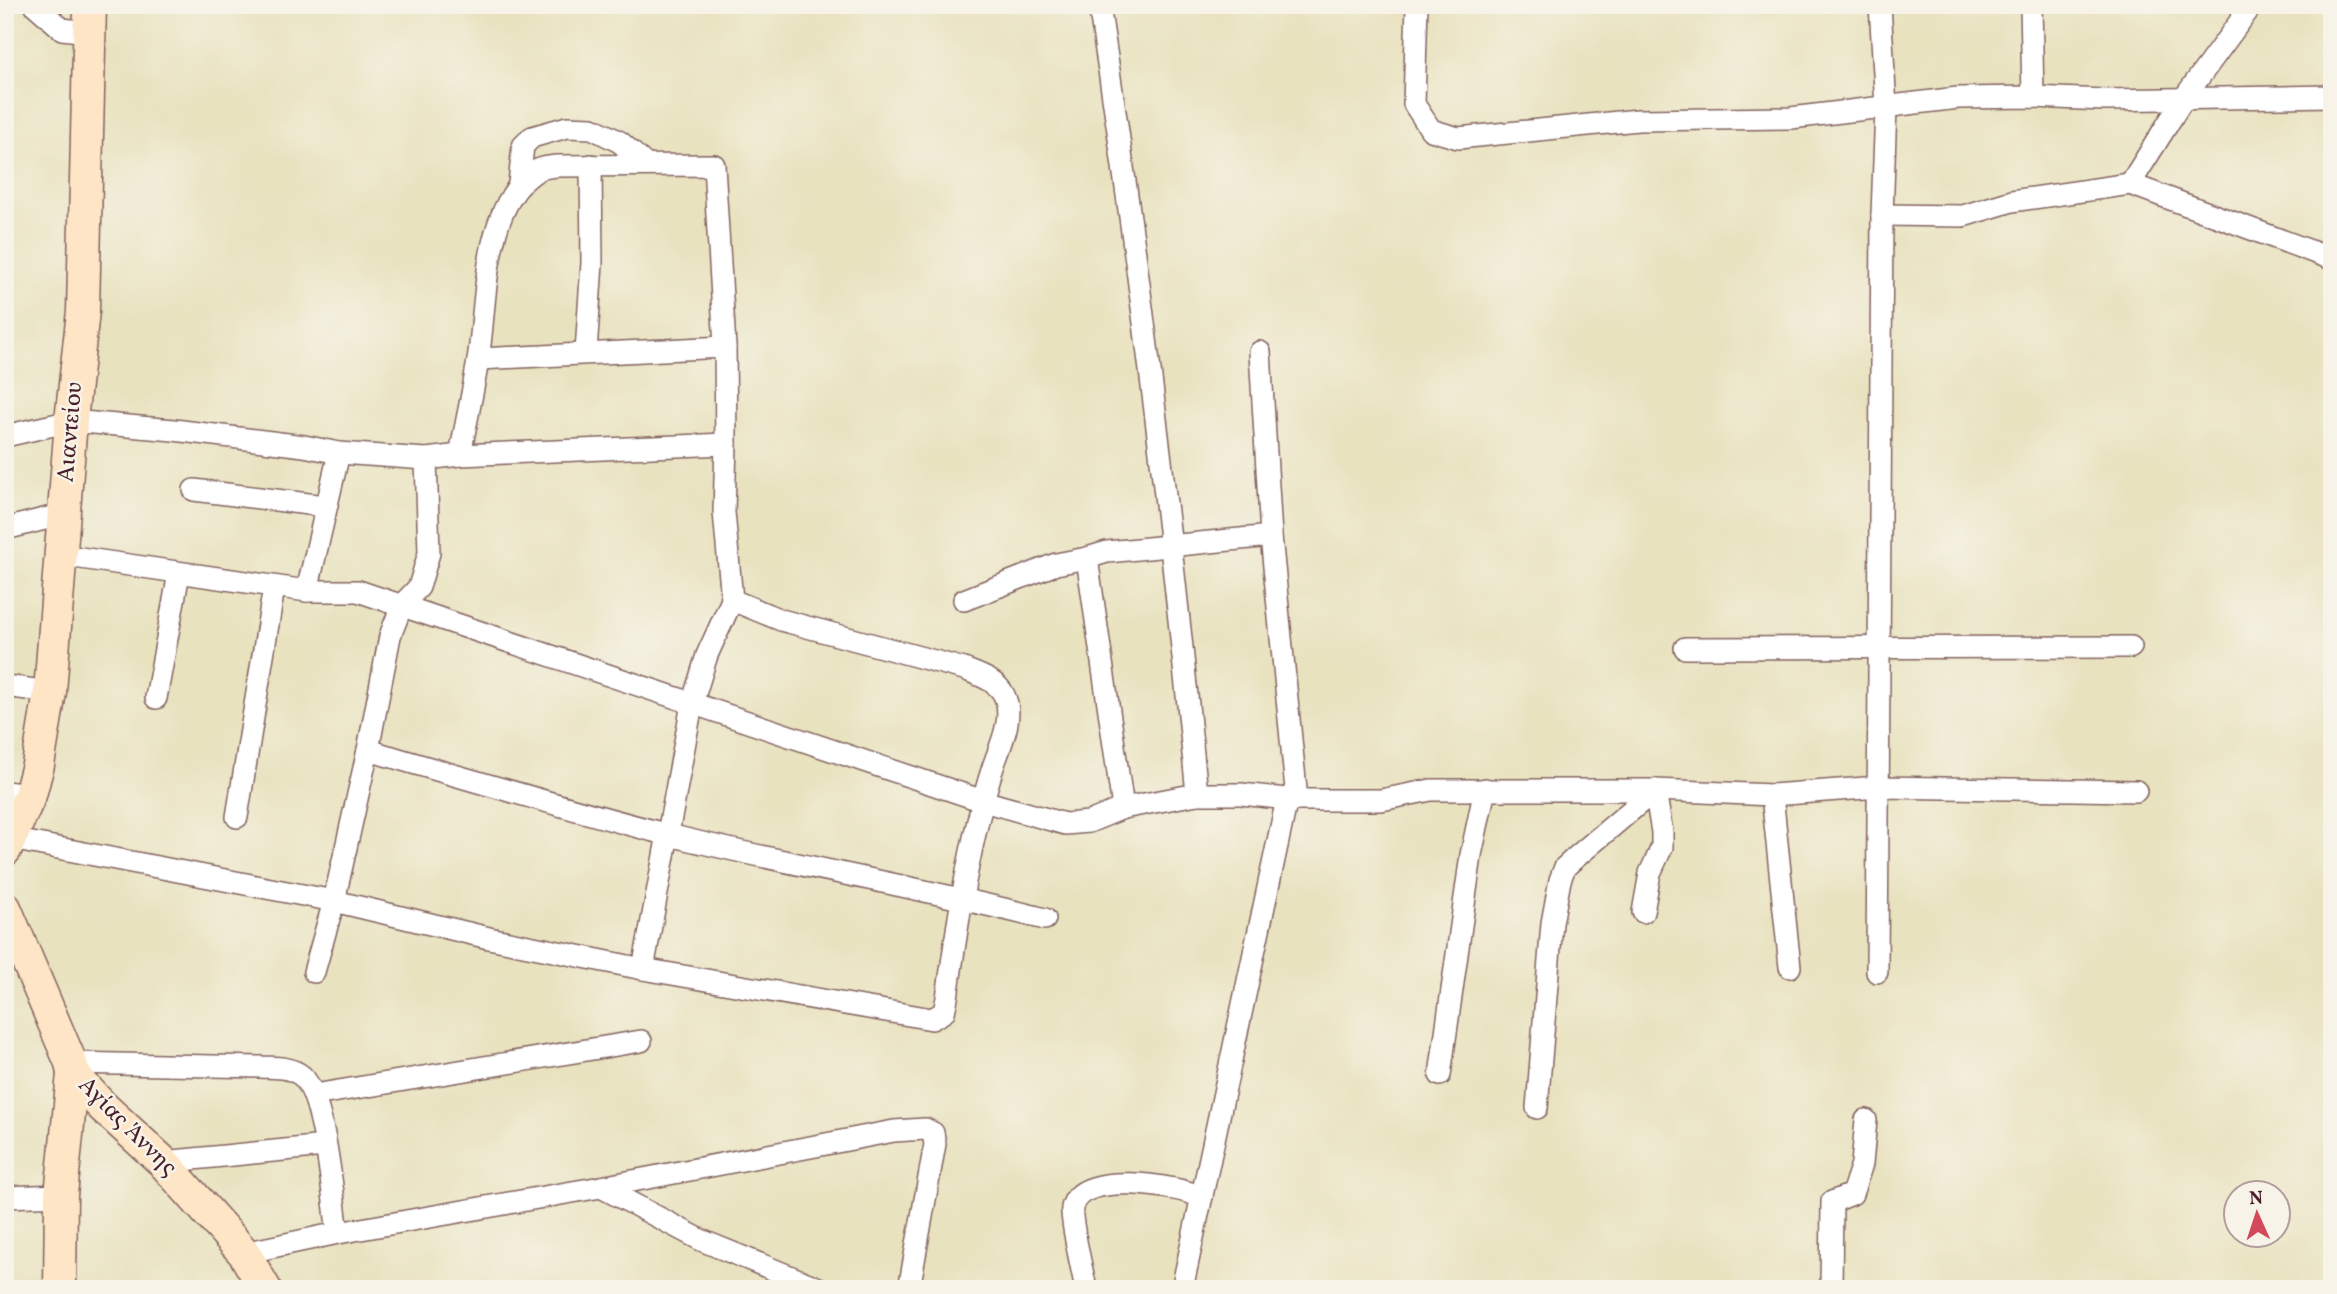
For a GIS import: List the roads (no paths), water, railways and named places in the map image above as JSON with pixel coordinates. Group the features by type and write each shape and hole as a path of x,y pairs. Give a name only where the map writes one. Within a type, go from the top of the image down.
{"main road":[{"name":"Αιαντείου","path":"8,845 17,794 38,765 50,692 71,421 83,310 89,19"},
{"name":"Αγίας Άννης","path":"5,908 72,1068 102,1106 163,1162 244,1253 265,1289"},
{"path":"60,1289 61,1195 72,1068"}],"street":[{"path":"34,5 62,29 89,19"},
{"path":"1100,5 1138,262 1172,547 1197,793"},
{"path":"1417,5 1414,104 1431,130 1458,138 1638,120 1791,118 1958,98 2105,100 2332,96"},
{"path":"1877,972 1885,108 1880,5"},
{"path":"2031,5 2033,97"},
{"path":"2130,184 2184,97 2252,5"},
{"path":"460,455 479,359 490,260 500,222 519,184 523,146 532,137 567,127 592,128 620,142 645,164"},
{"path":"586,352 592,263 591,165"},
{"path":"519,184 538,169 557,166 714,165 725,347 724,512 732,600 707,656 692,704 643,969"},
{"path":"1882,215 1963,216 2012,201 2130,184 2332,259"},
{"path":"479,359 725,347"},
{"path":"1182,1289 1292,800 1271,536 1260,352"},
{"path":"5,436 71,421 174,430 304,446 339,453 426,459 460,455 726,444"},
{"path":"307,591 339,453"},
{"path":"314,972 334,901 390,636 402,605 419,587 429,553 426,459"},
{"path":"194,490 325,506"},
{"path":"5,529 64,514"},
{"path":"964,600 1056,564 1107,552 1271,536"},
{"path":"60,555 307,591 359,591 983,801 1065,824 1088,822 1123,808 1197,793 1241,794 1292,800 1381,800 1431,790 1485,789 1655,790 1772,795 1879,787 2136,791"},
{"path":"1087,558 1123,808"},
{"path":"156,698 179,573"},
{"path":"237,817 274,587"},
{"path":"8,845 334,901 489,938 643,969 932,1019 944,1012 961,898 983,801 1006,728 1008,712 1004,695 992,682 964,669 781,620 732,600"},
{"path":"1685,648 2131,647"},
{"path":"5,686 50,692"},
{"path":"368,750 668,835 825,872 961,898 1045,919"},
{"path":"1440,1075 1471,855 1485,789"},
{"path":"1643,912 1650,873 1662,847 1655,790"},
{"path":"1537,1108 1552,923 1560,880 1565,867 1655,790"},
{"path":"1772,795 1790,967"},
{"path":"314,1095 641,1041"},
{"path":"72,1068 290,1069 301,1076 314,1095 338,1233"},
{"path":"1831,1289 1832,1202 1852,1194 1862,1164 1866,1120"},
{"path":"244,1253 338,1233 894,1132 925,1129 933,1133 935,1144 909,1289"},
{"path":"163,1162 325,1146"},
{"path":"1086,1289 1072,1208 1079,1195 1097,1185 1143,1184 1192,1192 1202,1197"},
{"path":"601,1187 701,1240 821,1289"},
{"path":"5,1196 61,1195"}]}
